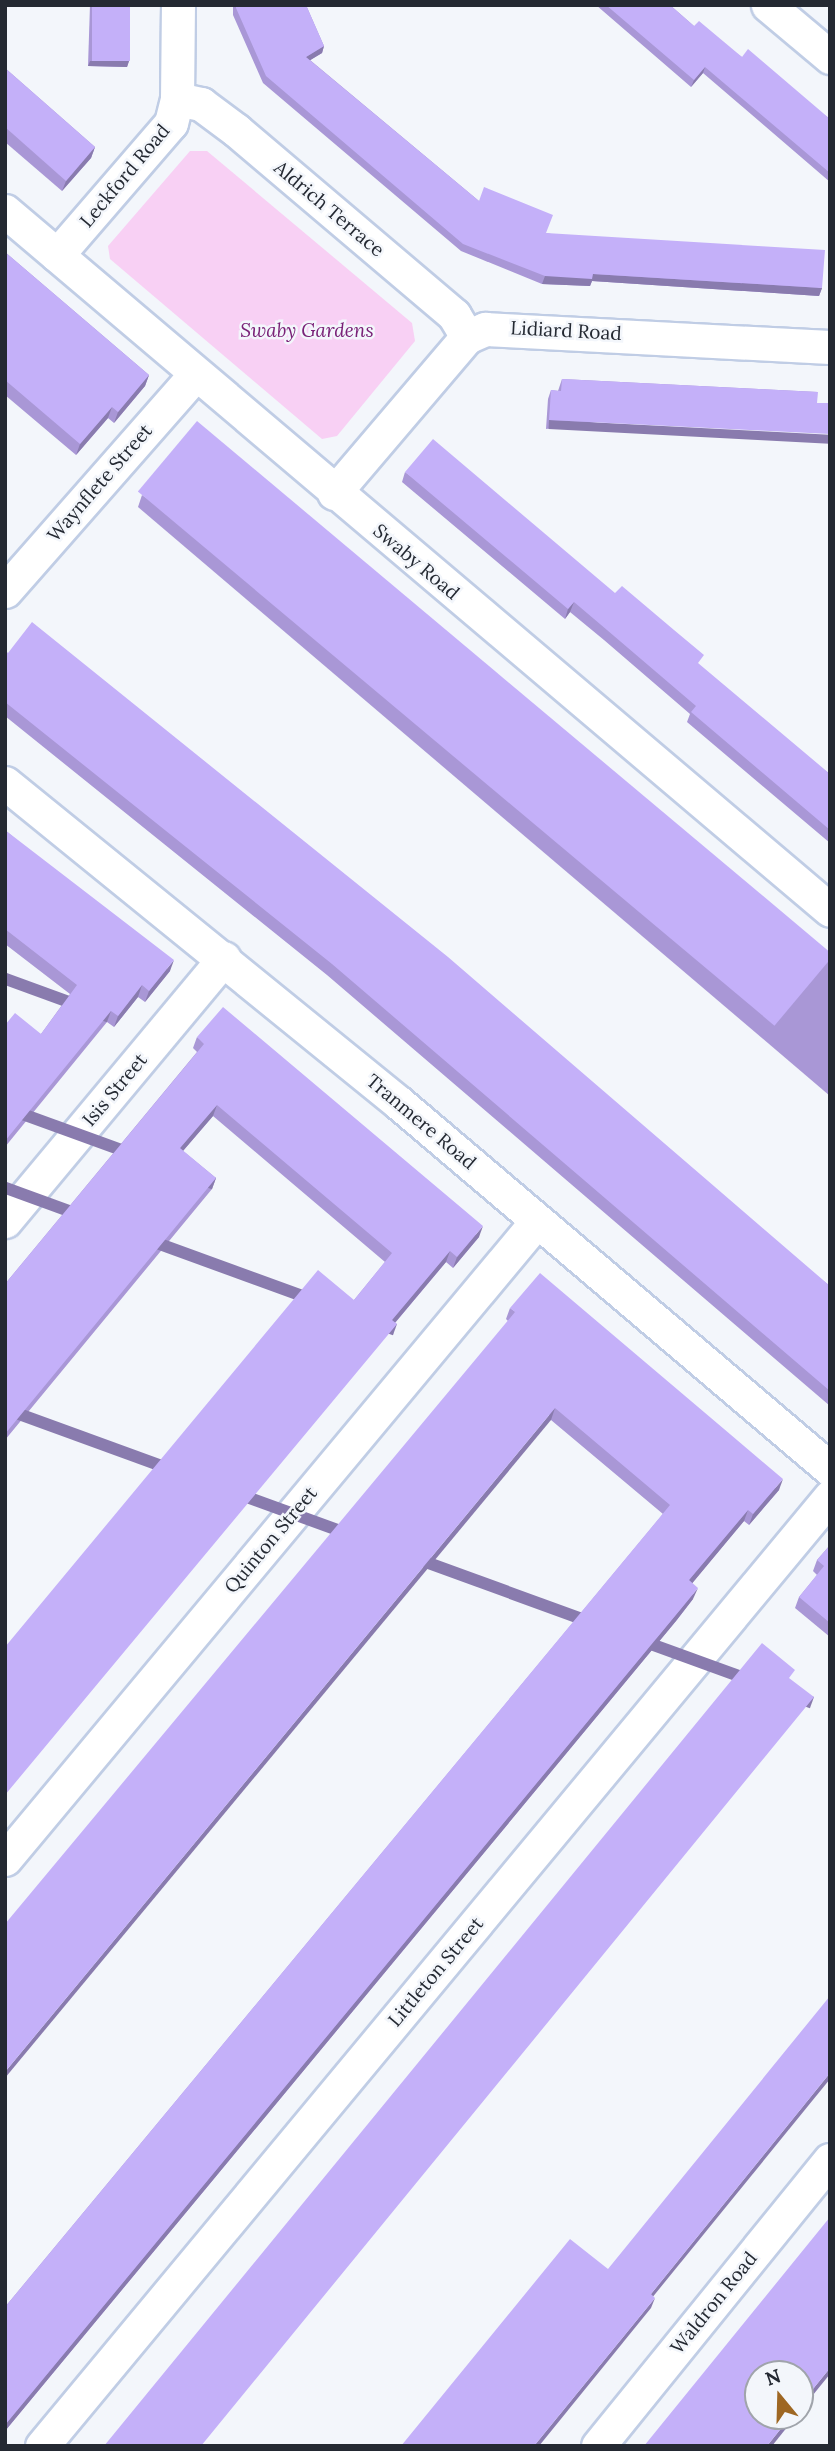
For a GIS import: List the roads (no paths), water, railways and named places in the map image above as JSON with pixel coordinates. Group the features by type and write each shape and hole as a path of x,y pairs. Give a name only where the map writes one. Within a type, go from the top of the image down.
{"street":[{"name":"Leckford Road","path":"57,255 171,123 177,99 178,5"},
{"path":"768,5 830,57"},
{"name":"Aldrich Terrace","path":"177,99 201,104 236,130 454,315 467,337"},
{"name":"Swaby Road","path":"5,211 334,493 830,910"},
{"name":"Lidiard Road","path":"467,337 503,327 830,346"},
{"path":"334,493 467,337"},
{"name":"Waynflete Street","path":"5,591 195,375"},
{"name":"Tranmere Road","path":"5,783 224,958 830,1469"},
{"name":"Isis Street","path":"5,1221 224,958"},
{"name":"Quinton Street","path":"5,1859 537,1221"},
{"name":"Littleton Street","path":"42,2446 830,1497"},
{"name":"Waldron Road","path":"598,2446 830,2160"}],"park label":[{"name":"Swaby Gardens","path":"307,331"}]}
